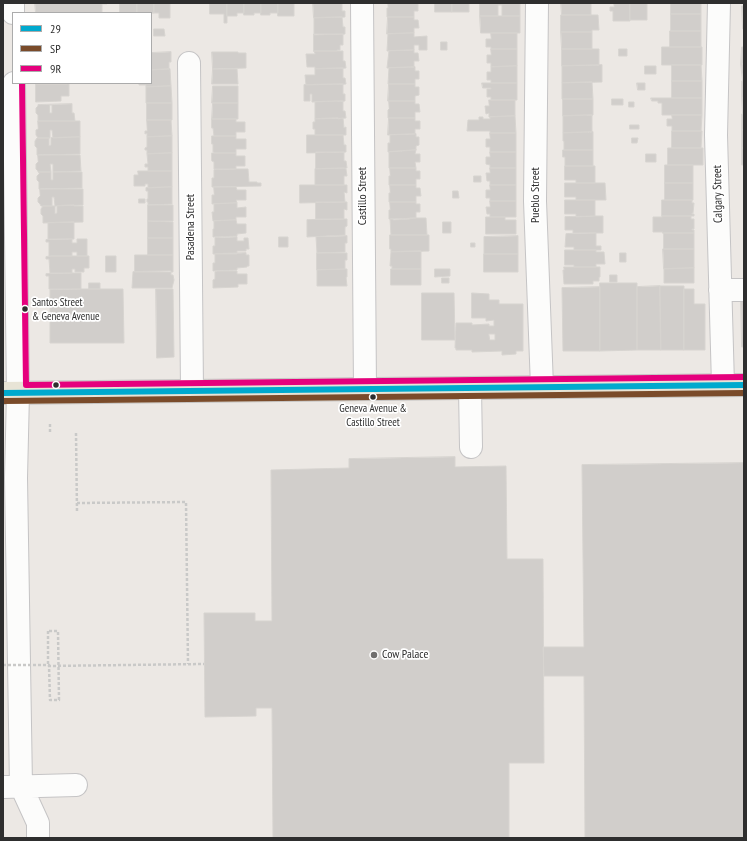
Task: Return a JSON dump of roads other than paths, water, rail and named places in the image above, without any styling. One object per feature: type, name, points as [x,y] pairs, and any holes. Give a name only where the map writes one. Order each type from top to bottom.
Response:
[{"type":"main road","points":[[10,393],[733,385]]},
{"type":"street","name":"Castillo Street","points":[[362,3],[364,389]]},
{"type":"street","name":"Pueblo Street","points":[[537,3],[535,201],[542,387]]},
{"type":"street","name":"Calgary Street","points":[[719,3],[716,135],[720,290],[733,385]]},
{"type":"street","name":"Pasadena Street","points":[[190,63],[192,391]]},
{"type":"street","points":[[14,84],[10,393],[16,478],[12,787],[38,823],[38,838]]},
{"type":"street","points":[[720,290],[744,290]]},
{"type":"street","points":[[470,388],[470,447]]},
{"type":"street","points":[[12,787],[76,785]]},
{"type":"place","name":"Santos Street & Geneva Avenue","points":[[25,309]]},
{"type":"place","name":"Geneva Avenue & Castillo Street","points":[[373,397]]},
{"type":"place","name":"Cow Palace","points":[[374,655]]}]
